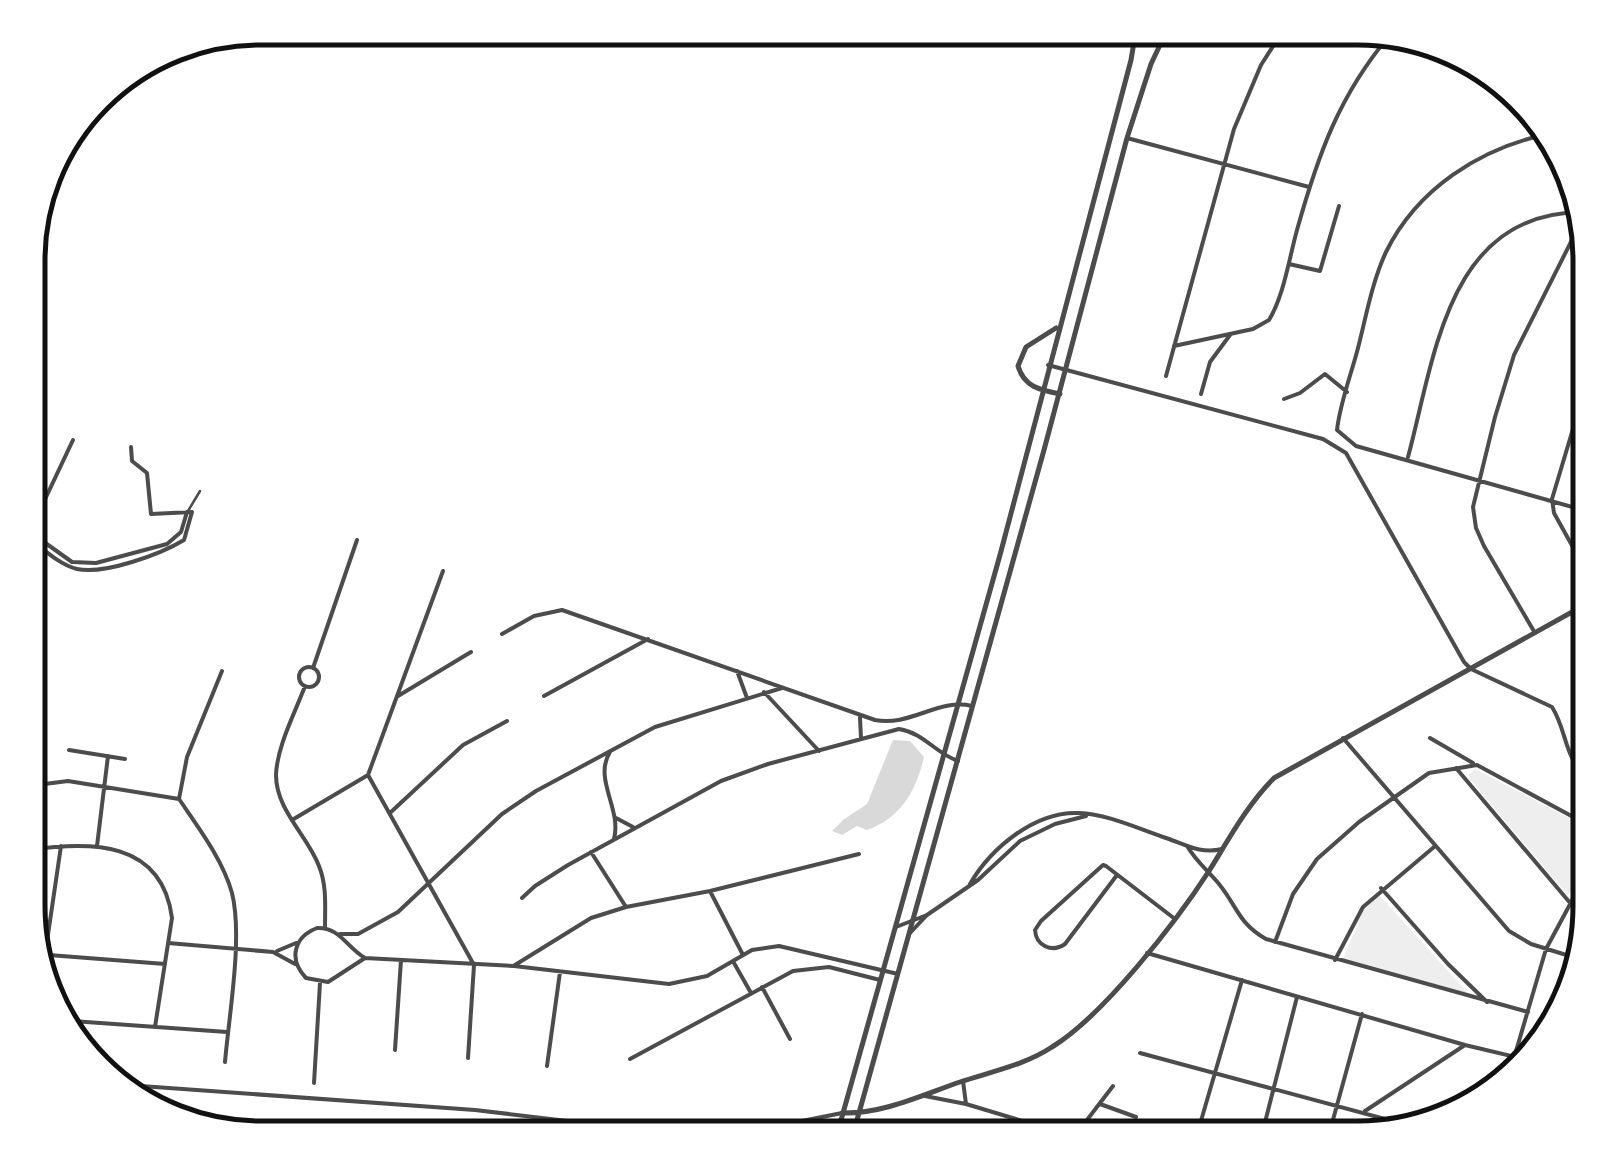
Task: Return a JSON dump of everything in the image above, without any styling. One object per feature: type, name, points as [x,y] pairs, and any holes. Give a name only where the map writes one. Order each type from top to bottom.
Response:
[{"type":"street","points":[[840,1121],[944,756],[1134,45]]},
{"type":"street","points":[[856,1121],[1060,394],[1126,138],[1139,94],[1160,45]]},
{"type":"street","points":[[1166,376],[1244,100],[1274,45]]},
{"type":"street","points":[[1174,346],[1253,329],[1268,320],[1309,187],[1339,108],[1381,46]]},
{"type":"street","points":[[1126,138],[1309,187]]},
{"type":"street","points":[[1535,138],[1488,153],[1457,170],[1413,211],[1385,255],[1337,426],[1338,434],[1356,446],[1573,506]]},
{"type":"street","points":[[1287,263],[1320,271],[1339,206]]},
{"type":"street","points":[[1408,460],[1451,300],[1466,272],[1489,246],[1522,224],[1567,213]]},
{"type":"street","points":[[1534,633],[1476,528],[1473,507],[1514,355],[1572,236]]},
{"type":"street","points":[[1058,326],[1026,347],[1019,357],[1022,376],[1042,391],[1060,394]]},
{"type":"street","points":[[1201,394],[1210,362],[1230,335]]},
{"type":"street","points":[[1048,365],[1338,446],[1351,459],[1472,669],[1552,707],[1573,761]]},
{"type":"street","points":[[1284,399],[1300,394],[1325,374],[1347,392]]},
{"type":"street","points":[[1573,429],[1552,499],[1554,512],[1573,547]]},
{"type":"street","points":[[45,501],[74,440]]},
{"type":"street","points":[[45,550],[71,568],[87,570],[146,557],[181,538],[190,510],[150,512],[147,473],[132,461],[131,447]]},
{"type":"street","points":[[45,543],[64,558],[84,564],[144,552],[181,538]]},
{"type":"street","points":[[313,668],[356,540]]},
{"type":"street","points":[[292,820],[368,774],[442,571]]},
{"type":"street","points":[[502,634],[534,616],[562,610],[860,716],[898,722],[957,703],[972,706]]},
{"type":"street","points":[[801,1121],[858,1114],[922,1096],[1054,1047],[1112,992],[1175,920],[1253,802],[1274,778],[1573,611]]},
{"type":"street","points":[[544,696],[648,639]]},
{"type":"street","points":[[394,698],[471,652]]},
{"type":"street","points":[[307,667],[313,668],[318,672],[318,681],[311,687],[305,686],[300,673],[307,667]]},
{"type":"street","points":[[222,672],[187,756],[179,798],[228,881],[234,902],[225,1062]]},
{"type":"street","points":[[737,672],[747,698]]},
{"type":"street","points":[[305,686],[276,771],[279,791],[292,820],[318,863],[326,895],[325,928]]},
{"type":"street","points":[[273,952],[298,942],[310,930],[325,928],[340,934],[358,934],[383,922],[502,814],[655,726],[782,688]]},
{"type":"street","points":[[764,692],[819,751]]},
{"type":"street","points":[[860,716],[861,738]]},
{"type":"street","points":[[390,812],[463,745],[507,721]]},
{"type":"street","points":[[522,898],[591,852],[740,774],[893,730],[911,731],[944,756],[958,761]]},
{"type":"street","points":[[1343,738],[1509,930],[1567,955]]},
{"type":"street","points":[[1430,738],[1573,817]]},
{"type":"street","points":[[69,750],[124,759]]},
{"type":"street","points":[[611,750],[603,769],[616,818],[614,839]]},
{"type":"street","points":[[96,846],[108,756]]},
{"type":"street","points":[[1275,942],[1293,894],[1317,858],[1430,773],[1477,765]]},
{"type":"street","points":[[1456,768],[1571,904]]},
{"type":"street","points":[[368,774],[474,965],[468,1058]]},
{"type":"street","points":[[45,784],[68,781],[179,798]]},
{"type":"street","points":[[910,933],[970,884],[1000,848],[1032,825],[1068,814],[1090,815],[1210,852],[1222,848]]},
{"type":"street","points":[[616,818],[635,827]]},
{"type":"street","points":[[48,937],[61,846]]},
{"type":"street","points":[[45,848],[96,846],[134,855],[153,874],[171,906],[155,1027]]},
{"type":"street","points":[[1188,846],[1207,874],[1220,885],[1240,919],[1258,934],[1335,960],[1528,1012]]},
{"type":"street","points":[[1335,960],[1362,906],[1434,847]]},
{"type":"street","points":[[591,852],[626,907]]},
{"type":"street","points":[[514,966],[591,918],[858,854]]},
{"type":"street","points":[[1118,875],[1065,944],[1047,948],[1038,940],[1035,930],[1040,921],[1101,866],[1118,875],[1175,920]]},
{"type":"street","points":[[1382,888],[1448,964],[1488,1002]]},
{"type":"street","points":[[710,891],[743,956]]},
{"type":"street","points":[[1517,1051],[1546,949],[1573,900]]},
{"type":"street","points":[[896,926],[927,916]]},
{"type":"street","points":[[340,934],[352,951],[366,958]]},
{"type":"street","points":[[296,966],[298,942]]},
{"type":"street","points":[[168,943],[273,952],[296,966],[306,978],[320,983],[336,979],[366,958],[514,966],[669,984],[707,976],[769,946],[804,950],[898,974]]},
{"type":"street","points":[[804,950],[805,968]]},
{"type":"street","points":[[1147,953],[1512,1055]]},
{"type":"street","points":[[51,955],[165,964]]},
{"type":"street","points":[[395,1050],[401,959]]},
{"type":"street","points":[[733,962],[751,993]]},
{"type":"street","points":[[630,1059],[805,968],[828,967],[880,980]]},
{"type":"street","points":[[547,1066],[560,972]]},
{"type":"street","points":[[1201,1121],[1242,980]]},
{"type":"street","points":[[314,1083],[320,983]]},
{"type":"street","points":[[762,987],[790,1039]]},
{"type":"street","points":[[1265,1121],[1297,996]]},
{"type":"street","points":[[1333,1121],[1362,1014]]},
{"type":"street","points":[[79,1022],[227,1032]]},
{"type":"street","points":[[1364,1112],[1465,1045]]},
{"type":"street","points":[[1140,1054],[1387,1119]]},
{"type":"street","points":[[963,1081],[966,1104]]},
{"type":"street","points":[[144,1086],[570,1121]]},
{"type":"street","points":[[1088,1121],[1113,1086]]},
{"type":"street","points":[[922,1096],[966,1104],[1021,1121]]},
{"type":"street","points":[[1100,1104],[1136,1117]]},
{"type":"lane","points":[[190,510],[200,491]]},
{"type":"shaded area","points":[[893,740],[910,741],[924,757],[905,802],[889,818],[867,830],[857,826],[842,835],[832,831],[867,804]]},
{"type":"shaded area","points":[[1475,769],[1573,820],[1573,885],[1568,896],[1469,778]]},
{"type":"shaded area","points":[[1379,895],[1468,993],[1343,959],[1363,911]]}]
